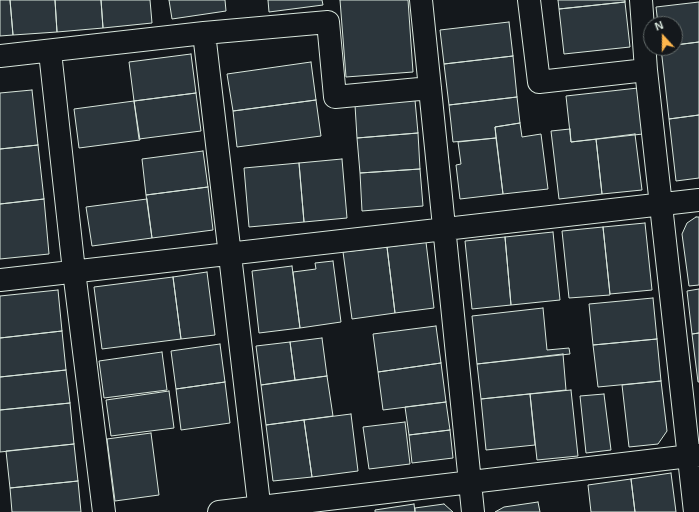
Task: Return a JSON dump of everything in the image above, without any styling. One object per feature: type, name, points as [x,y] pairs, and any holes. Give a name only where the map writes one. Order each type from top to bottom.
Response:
[{"type":"street","points":[[422,0],[473,512]]},
{"type":"street","points":[[529,0],[539,82],[646,70]]},
{"type":"street","points":[[641,0],[646,70],[661,205],[694,456],[695,512]]},
{"type":"street","points":[[0,56],[328,22],[335,98],[430,88]]},
{"type":"street","points":[[204,34],[260,510]]},
{"type":"street","points":[[50,52],[74,271],[104,512]]},
{"type":"street","points":[[0,280],[699,200]]},
{"type":"street","points":[[219,512],[260,510],[694,456]]},
{"type":"building","points":[[0,0],[10,0],[13,35],[0,36]]},
{"type":"building","points":[[10,0],[55,0],[57,32],[13,35]]},
{"type":"building","points":[[55,0],[101,0],[103,28],[57,32]]},
{"type":"building","points":[[101,0],[150,0],[152,23],[103,28]]},
{"type":"building","points":[[169,0],[225,0],[226,11],[172,19]]},
{"type":"building","points":[[268,0],[322,0],[323,5],[269,12]]},
{"type":"building","points":[[340,0],[408,0],[413,72],[346,77]]},
{"type":"building","points":[[558,0],[625,0],[625,2],[559,9]]},
{"type":"building","points":[[625,2],[630,47],[564,54],[559,9]]},
{"type":"building","points":[[699,2],[699,42],[683,44],[683,16],[657,16],[656,7]]},
{"type":"building","points":[[509,22],[513,56],[444,64],[440,30]]},
{"type":"building","points":[[699,42],[699,115],[669,119],[662,56],[683,56],[683,44]]},
{"type":"building","points":[[191,54],[196,93],[134,101],[129,62]]},
{"type":"building","points":[[513,56],[517,97],[449,105],[444,64]]},
{"type":"building","points":[[311,62],[316,100],[233,111],[227,74]]},
{"type":"building","points":[[638,88],[643,134],[571,142],[566,96]]},
{"type":"building","points":[[32,90],[38,145],[0,149],[0,93]]},
{"type":"building","points":[[196,93],[201,131],[139,139],[134,101]]},
{"type":"building","points":[[517,97],[520,123],[495,127],[496,138],[453,142],[449,105]]},
{"type":"building","points":[[316,100],[321,136],[237,147],[233,111]]},
{"type":"building","points":[[415,100],[418,133],[357,138],[355,105]]},
{"type":"building","points":[[134,101],[140,140],[79,148],[74,109]]},
{"type":"building","points":[[699,115],[699,178],[676,181],[669,119]]},
{"type":"building","points":[[520,123],[522,137],[541,134],[548,189],[503,194],[495,127]]},
{"type":"building","points":[[570,129],[571,142],[596,139],[602,194],[559,199],[551,131]]},
{"type":"building","points":[[418,133],[420,169],[360,173],[357,138]]},
{"type":"building","points":[[635,134],[642,190],[602,194],[596,139]]},
{"type":"building","points":[[496,138],[503,194],[460,199],[456,165],[461,164],[458,142]]},
{"type":"building","points":[[38,145],[44,199],[0,204],[0,149]]},
{"type":"building","points":[[203,151],[208,187],[146,195],[142,159]]},
{"type":"building","points":[[342,159],[347,218],[304,222],[299,163]]},
{"type":"building","points":[[299,163],[304,222],[249,227],[244,168]]},
{"type":"building","points":[[420,169],[423,206],[362,211],[360,173]]},
{"type":"building","points":[[208,187],[213,230],[152,238],[146,195]]},
{"type":"building","points":[[44,199],[49,254],[0,259],[0,204]]},
{"type":"building","points":[[147,199],[152,238],[92,246],[86,207]]},
{"type":"building","points":[[696,217],[699,217],[699,285],[689,286],[682,234],[687,223]]},
{"type":"building","points":[[645,223],[652,290],[610,294],[603,227]]},
{"type":"building","points":[[603,227],[610,295],[569,298],[562,231]]},
{"type":"building","points":[[553,232],[560,300],[511,305],[505,237]]},
{"type":"building","points":[[505,237],[511,305],[472,309],[465,241]]},
{"type":"building","points":[[426,242],[434,308],[395,313],[387,247]]},
{"type":"building","points":[[387,247],[395,313],[352,319],[343,252]]},
{"type":"building","points":[[333,261],[341,322],[300,328],[293,272],[316,269],[315,263]]},
{"type":"building","points":[[292,266],[300,328],[259,333],[252,271]]},
{"type":"building","points":[[207,272],[215,335],[181,339],[173,277]]},
{"type":"building","points":[[173,277],[181,339],[102,349],[94,287]]},
{"type":"building","points":[[699,289],[699,333],[692,334],[687,291]]},
{"type":"building","points":[[58,290],[62,331],[0,338],[0,296]]},
{"type":"building","points":[[653,298],[657,339],[593,345],[589,304]]},
{"type":"building","points":[[543,308],[547,350],[569,348],[570,354],[477,364],[472,316]]},
{"type":"building","points":[[436,326],[441,363],[378,372],[373,334]]},
{"type":"building","points":[[62,331],[66,370],[0,377],[0,338]]},
{"type":"building","points":[[699,333],[699,382],[698,382],[692,334]]},
{"type":"building","points":[[322,338],[327,376],[295,380],[290,342]]},
{"type":"building","points":[[657,339],[661,381],[598,387],[593,345]]},
{"type":"building","points":[[290,342],[295,380],[261,385],[256,346]]},
{"type":"building","points":[[220,344],[225,382],[176,389],[171,351]]},
{"type":"building","points":[[162,352],[167,390],[104,398],[99,361]]},
{"type":"building","points":[[563,354],[566,390],[481,399],[477,364]]},
{"type":"building","points":[[441,363],[446,402],[383,410],[378,372]]},
{"type":"building","points":[[66,370],[70,403],[0,410],[0,377]]},
{"type":"building","points":[[327,376],[333,416],[266,425],[261,385]]},
{"type":"building","points":[[661,381],[667,431],[658,444],[629,447],[622,385]]},
{"type":"building","points":[[225,382],[230,423],[181,430],[176,389]]},
{"type":"building","points":[[571,390],[578,456],[537,460],[530,394]]},
{"type":"building","points":[[169,391],[174,428],[111,436],[106,400]]},
{"type":"building","points":[[530,394],[535,445],[486,450],[481,399]]},
{"type":"building","points":[[604,394],[611,450],[586,453],[580,396]]},
{"type":"building","points":[[446,402],[450,430],[409,435],[405,407]]},
{"type":"building","points":[[70,403],[74,444],[0,452],[0,410]]},
{"type":"building","points":[[351,414],[358,471],[312,477],[304,420]]},
{"type":"building","points":[[304,420],[312,477],[273,481],[266,425]]},
{"type":"building","points":[[405,422],[410,464],[369,469],[363,427]]},
{"type":"building","points":[[450,430],[453,458],[412,463],[409,435]]},
{"type":"building","points":[[151,433],[159,495],[115,501],[107,439]]},
{"type":"building","points":[[74,444],[78,481],[10,488],[6,451]]},
{"type":"building","points":[[671,473],[676,512],[635,512],[631,479]]},
{"type":"building","points":[[631,479],[635,512],[591,512],[588,485]]},
{"type":"building","points":[[78,481],[81,512],[12,512],[10,488]]},
{"type":"building","points":[[538,502],[540,512],[495,512],[504,507]]},
{"type":"building","points":[[414,504],[415,512],[375,512],[375,510]]},
{"type":"building","points":[[444,504],[453,512],[415,512],[415,508]]}]
